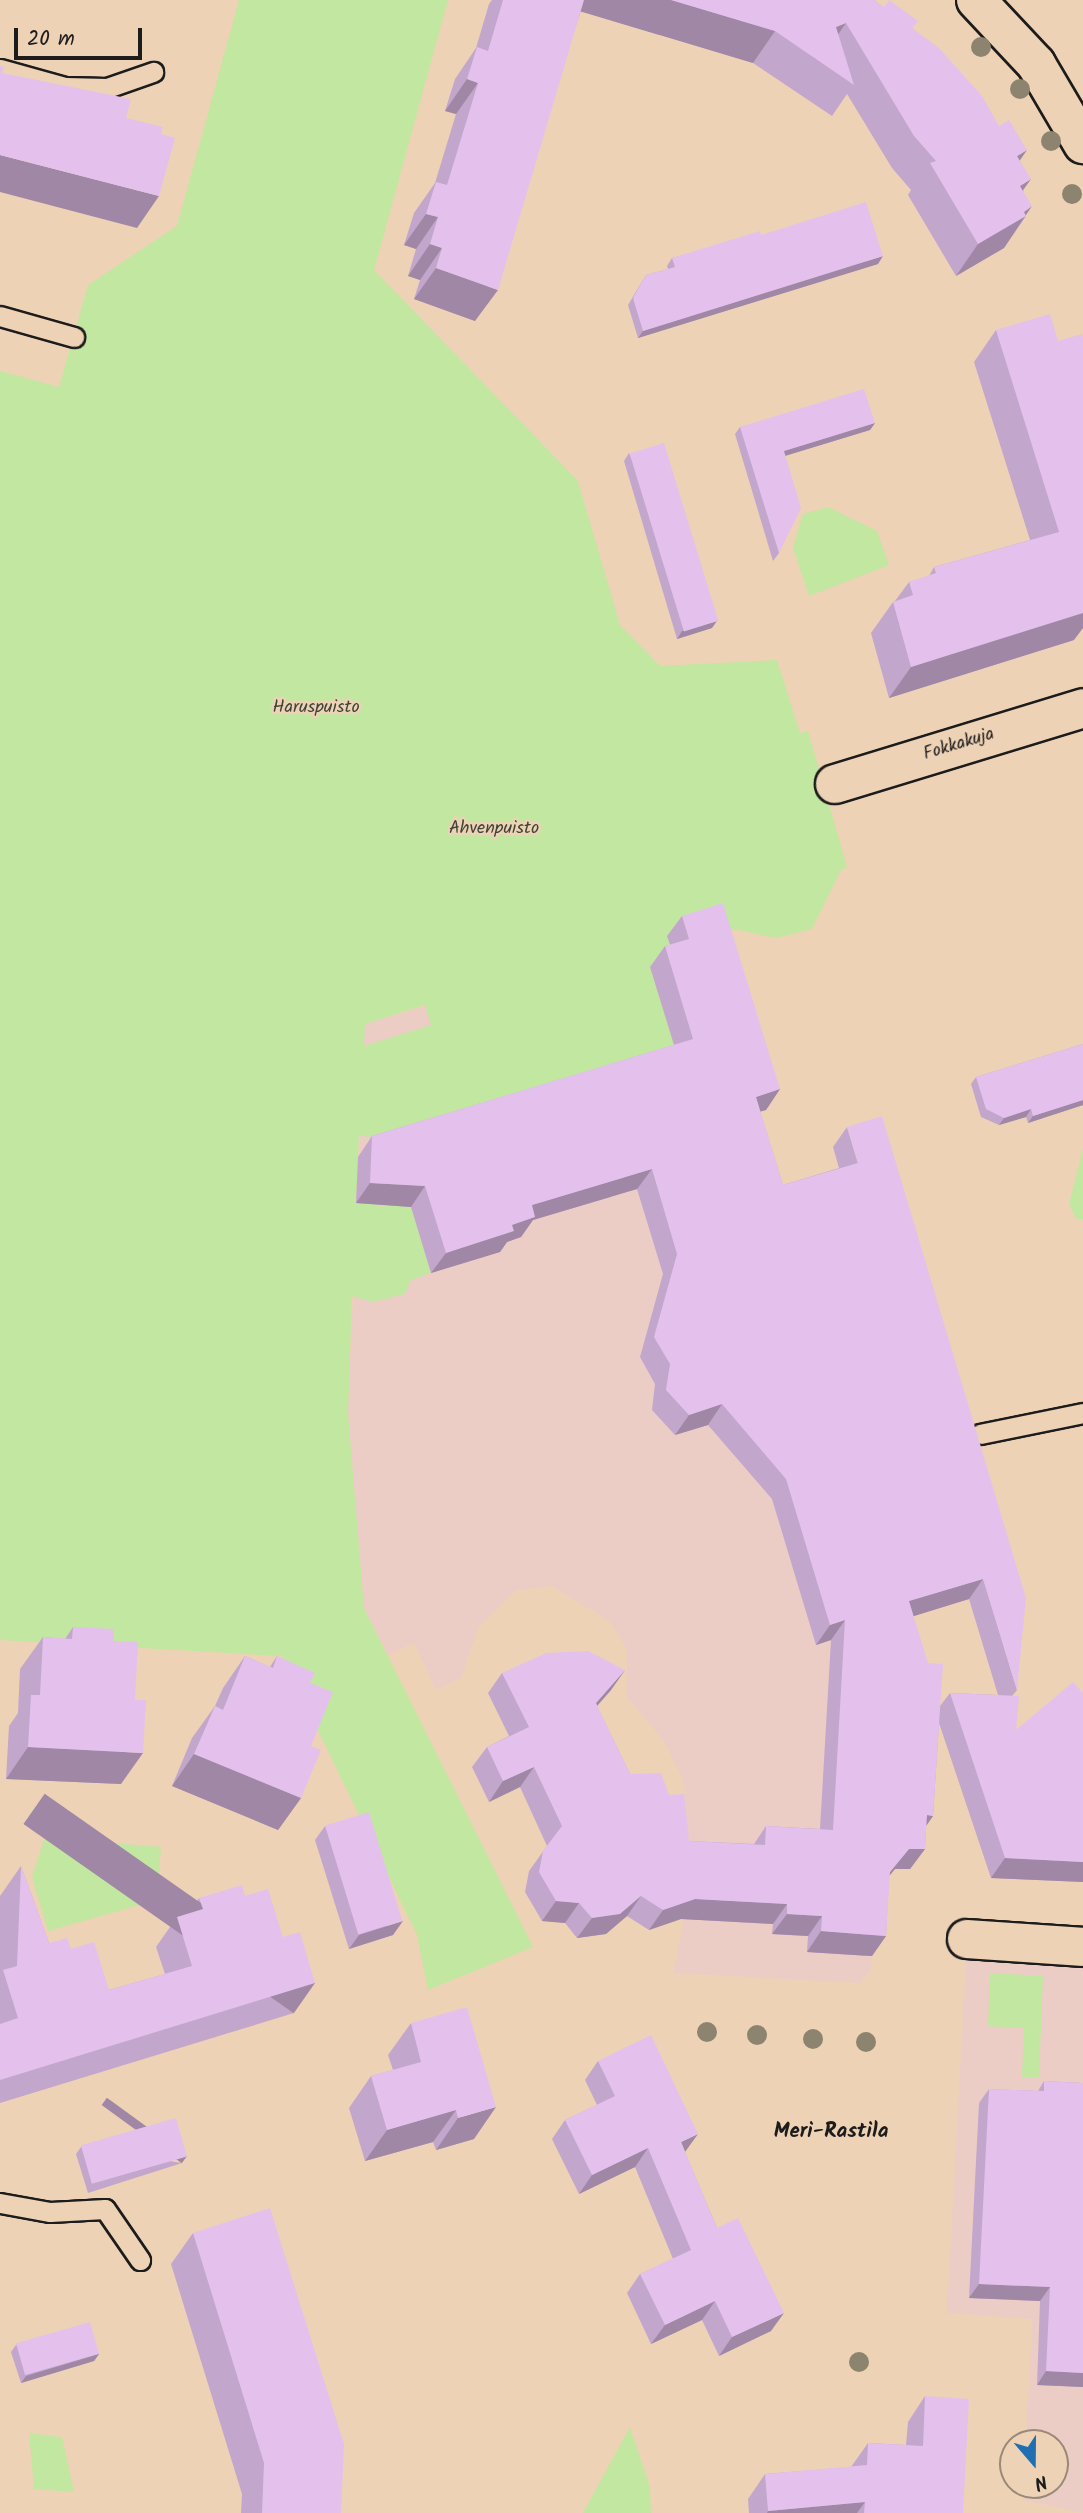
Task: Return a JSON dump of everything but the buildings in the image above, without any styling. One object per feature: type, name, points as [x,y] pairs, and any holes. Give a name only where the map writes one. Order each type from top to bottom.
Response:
[{"type":"street","points":[[976,0],[1036,64],[1083,144]]},
{"type":"street","name":"Fokkakuja","points":[[835,784],[1083,708]]},
{"type":"street","points":[[967,1939],[1083,1947]]},
{"type":"lane","points":[[0,69],[79,88],[107,88],[153,72]]},
{"type":"lane","points":[[0,316],[74,337]]},
{"type":"lane","points":[[980,1434],[1083,1413]]},
{"type":"lane","points":[[0,2203],[50,2212],[105,2209],[140,2260]]},
{"type":"shaded area","points":[[667,936],[742,1117],[880,1626],[913,1836],[910,1869],[895,1869],[875,1893],[871,1969],[860,1983],[674,1973],[687,1896],[684,1782],[664,1741],[627,1697],[627,1649],[609,1621],[552,1586],[517,1590],[479,1626],[461,1678],[436,1690],[414,1643],[388,1655],[364,1608],[348,1413],[365,1024]]},
{"type":"shaded area","points":[[966,1959],[1083,1965],[1083,2513],[1023,2500],[1069,2499],[1069,2429],[1027,2429],[1032,2319],[947,2313]]},
{"type":"green space","name":"Haruspuisto","points":[[239,0],[448,0],[374,270],[578,481],[620,625],[660,666],[777,660],[800,733],[808,731],[847,867],[841,870],[812,929],[776,938],[709,924],[674,959],[651,966],[745,1040],[420,1235],[431,1273],[411,1280],[405,1294],[373,1302],[352,1296],[348,1413],[364,1608],[533,1947],[428,1990],[417,1935],[282,1656],[0,1640],[0,371],[59,387],[88,285],[177,226]],"holes":[[[425,1005],[431,1025],[364,1046],[365,1024]],[[359,1136],[375,1137],[356,1203]]]},
{"type":"green space","points":[[828,507],[877,531],[889,565],[809,596],[793,548],[803,514]]},
{"type":"green space","points":[[1083,1149],[1083,1219],[1076,1219],[1069,1204]]},
{"type":"green space","points":[[45,1837],[161,1847],[157,1900],[48,1931],[32,1877]]},
{"type":"green space","points":[[990,1973],[1043,1976],[1039,2077],[1022,2077],[1024,2028],[988,2026]]},
{"type":"green space","points":[[630,2427],[650,2487],[651,2513],[583,2513]]},
{"type":"green space","points":[[29,2433],[62,2437],[74,2492],[34,2489]]},
{"type":"district","name":"Meri-Rastila","points":[[831,2132]]},
{"type":"park label","name":"Ahvenpuisto","points":[[494,829]]}]
